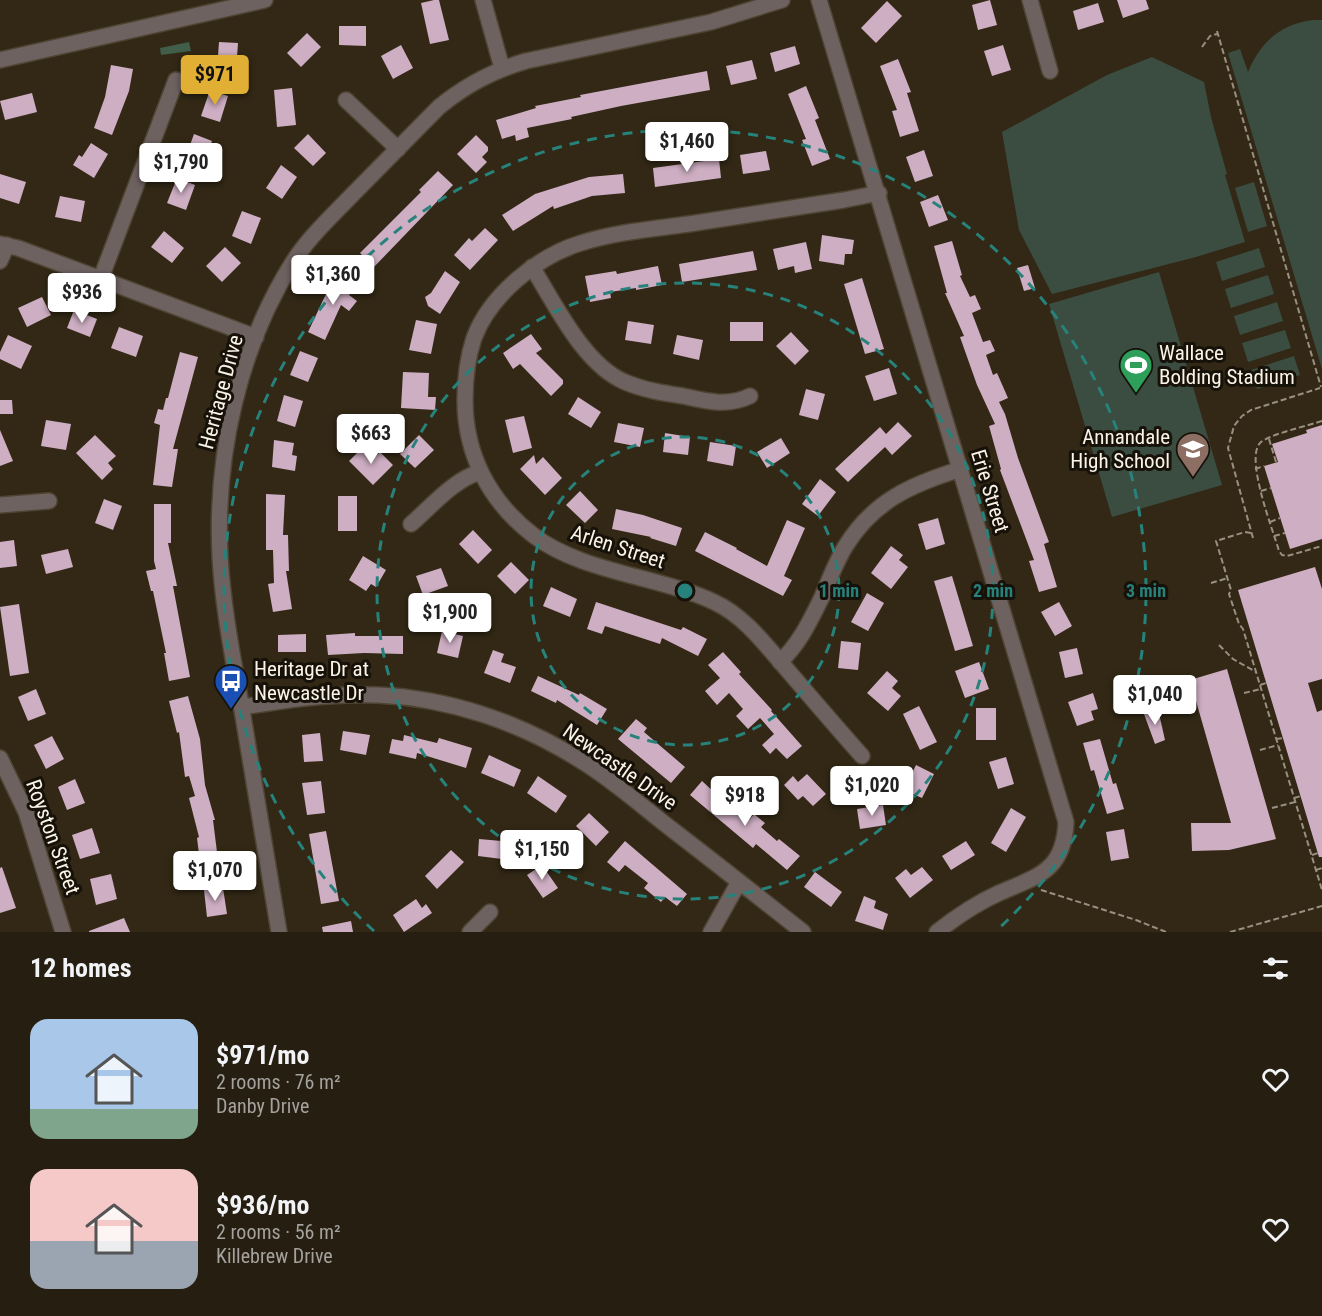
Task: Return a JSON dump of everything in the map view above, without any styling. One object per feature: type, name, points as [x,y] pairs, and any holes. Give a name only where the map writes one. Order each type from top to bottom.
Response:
[{"type":"street","points":[[0,60],[265,0]]},
{"type":"street","points":[[483,0],[502,68]]},
{"type":"street","name":"Heritage Drive","points":[[279,932],[225,605],[221,570],[220,495],[232,415],[243,376],[256,337],[294,261],[324,224],[439,107],[458,91],[480,78],[502,68],[711,22],[782,0]]},
{"type":"street","name":"Erie Street","points":[[819,0],[879,193],[1066,822],[1066,838],[1061,852],[1054,864],[1044,873],[972,907],[937,932]]},
{"type":"street","points":[[1030,0],[1050,71]]},
{"type":"street","points":[[101,278],[176,80]]},
{"type":"street","points":[[346,100],[398,149]]},
{"type":"street","name":"Arlen Street","points":[[862,756],[780,662],[736,616],[717,603],[685,590],[573,557],[544,543],[516,521],[501,504],[480,472],[473,454],[465,413],[465,390],[472,348],[482,322],[515,281],[551,255],[594,239],[879,193]]},
{"type":"street","points":[[0,261],[3,244],[101,278],[256,337]]},
{"type":"street","points":[[532,267],[584,350],[609,374],[643,389],[714,403],[730,402],[750,396]]},
{"type":"street","points":[[780,662],[794,650],[803,636],[845,548],[858,529],[874,512],[910,487],[961,469]]},
{"type":"street","points":[[411,524],[458,483],[480,472]]},
{"type":"street","points":[[0,505],[49,501]]},
{"type":"street","name":"Newcastle Drive","points":[[242,707],[306,697],[342,694],[379,695],[413,698],[452,706],[519,728],[584,763],[802,932]]},
{"type":"street","name":"Royston Street","points":[[0,758],[26,812],[63,932]]},
{"type":"street","points":[[711,932],[739,882]]},
{"type":"street","points":[[470,932],[490,912]]},
{"type":"path","points":[[1202,47],[1210,36],[1217,32],[1322,387],[1251,410],[1234,426],[1228,448],[1253,538]]},
{"type":"path","points":[[1322,421],[1260,442],[1255,452],[1255,469],[1274,536],[1282,555],[1287,556],[1322,546]]},
{"type":"path","points":[[1269,438],[1276,462]]},
{"type":"path","points":[[1255,469],[1264,466]]},
{"type":"path","points":[[1261,491],[1271,488]]},
{"type":"path","points":[[1270,522],[1280,518]]},
{"type":"path","points":[[1251,533],[1245,532],[1216,541],[1231,590],[1229,594],[1239,624],[1243,629],[1322,890]]},
{"type":"path","points":[[1274,536],[1285,533]]},
{"type":"path","points":[[1211,583],[1228,578]]},
{"type":"path","points":[[1219,645],[1233,659],[1256,672]]},
{"type":"path","points":[[1244,693],[1266,683]]},
{"type":"path","points":[[1276,739],[1283,738]]},
{"type":"path","points":[[1260,750],[1278,745]]},
{"type":"path","points":[[1272,808],[1301,796]]},
{"type":"path","points":[[1312,855],[1318,853]]},
{"type":"path","points":[[1316,870],[1322,868]]},
{"type":"path","points":[[1033,879],[1037,888],[1046,892],[1136,920],[1166,932]]},
{"type":"path","points":[[1230,932],[1322,906]]},
{"type":"green space","points":[[1322,20],[1322,369],[1228,53],[1240,49],[1248,72],[1259,52],[1273,36],[1301,22]]},
{"type":"green space","points":[[189,42],[191,51],[161,55],[160,48]]},
{"type":"green space","points":[[1152,57],[1204,82],[1227,174],[1225,175],[1245,242],[1052,294],[1019,230],[1002,132],[1107,75]]},
{"type":"green space","points":[[1254,182],[1267,226],[1248,232],[1235,188]]},
{"type":"green space","points":[[1259,248],[1265,267],[1222,281],[1216,262]]},
{"type":"green space","name":"Wallace Bolding Stadium","points":[[1159,272],[1222,485],[1112,517],[1049,304]]},
{"type":"green space","points":[[1268,275],[1274,294],[1231,308],[1225,289]]},
{"type":"green space","points":[[1277,302],[1283,321],[1240,335],[1234,316]]},
{"type":"green space","points":[[1285,330],[1291,348],[1248,362],[1242,343]]},
{"type":"green space","points":[[1294,356],[1300,375],[1257,389],[1251,370]]},
{"type":"building","points":[[439,0],[449,40],[430,44],[421,3]]},
{"type":"building","points":[[990,0],[997,25],[978,30],[972,5]]},
{"type":"building","points":[[1117,0],[1146,0],[1149,9],[1123,18]]},
{"type":"building","points":[[887,1],[902,16],[876,43],[861,28]]},
{"type":"building","points":[[1098,3],[1104,22],[1078,30],[1073,11]]},
{"type":"building","points":[[339,26],[366,26],[366,46],[339,45]]},
{"type":"building","points":[[307,33],[321,47],[301,67],[287,53]]},
{"type":"building","points":[[219,42],[238,43],[236,71],[217,70]]},
{"type":"building","points":[[401,45],[413,68],[393,79],[381,56]]},
{"type":"building","points":[[1003,45],[1011,70],[992,76],[984,51]]},
{"type":"building","points":[[795,46],[800,64],[775,72],[770,53]]},
{"type":"building","points":[[898,59],[911,92],[907,93],[919,131],[900,137],[892,111],[897,110],[880,66]]},
{"type":"building","points":[[752,60],[757,79],[731,85],[726,66]]},
{"type":"building","points":[[111,65],[133,69],[129,91],[112,135],[94,128],[105,97]]},
{"type":"building","points":[[707,71],[710,90],[621,106],[527,128],[529,137],[516,141],[515,135],[502,139],[496,120],[536,108],[535,106],[581,97],[580,95]]},
{"type":"building","points":[[806,86],[819,118],[815,120],[830,159],[812,166],[802,140],[806,139],[788,94]]},
{"type":"building","points":[[292,88],[296,125],[277,127],[274,90]]},
{"type":"building","points":[[210,90],[228,96],[220,122],[201,116]]},
{"type":"building","points":[[32,93],[37,112],[5,120],[0,101]]},
{"type":"building","points":[[194,134],[212,141],[203,166],[185,159]]},
{"type":"building","points":[[308,134],[326,153],[313,166],[294,148]]},
{"type":"building","points":[[476,135],[488,147],[488,151],[482,157],[487,162],[476,173],[457,154]]},
{"type":"building","points":[[91,143],[108,154],[94,178],[73,165],[79,155],[82,157]]},
{"type":"building","points":[[924,150],[933,176],[915,182],[906,157]]},
{"type":"building","points":[[766,151],[770,170],[743,174],[740,155]]},
{"type":"building","points":[[719,159],[721,178],[655,187],[653,168]]},
{"type":"building","points":[[281,165],[297,177],[282,199],[266,188]]},
{"type":"building","points":[[438,171],[453,185],[374,267],[360,253],[421,192],[419,190]]},
{"type":"building","points":[[0,174],[26,182],[19,204],[0,198]]},
{"type":"building","points":[[623,174],[625,193],[592,196],[554,209],[553,206],[513,231],[502,215],[535,194],[589,177]]},
{"type":"building","points":[[177,178],[195,185],[186,210],[167,203]]},
{"type":"building","points":[[938,195],[948,220],[929,227],[920,202]]},
{"type":"building","points":[[60,196],[85,201],[81,222],[55,217]]},
{"type":"building","points":[[242,211],[261,218],[251,244],[232,236]]},
{"type":"building","points":[[485,228],[498,240],[470,270],[454,255],[469,238],[472,241]]},
{"type":"building","points":[[164,231],[184,248],[172,263],[151,247]]},
{"type":"building","points":[[822,235],[854,240],[852,254],[845,254],[844,265],[819,261]]},
{"type":"building","points":[[952,241],[962,275],[960,276],[970,297],[975,295],[981,309],[972,313],[983,342],[990,340],[995,351],[986,355],[993,375],[997,373],[1008,398],[999,402],[1049,542],[1044,544],[1057,587],[1039,592],[1029,561],[1034,560],[1000,470],[989,426],[995,424],[977,385],[960,337],[964,336],[945,293],[947,293],[934,246]]},
{"type":"building","points":[[806,242],[812,269],[795,273],[794,266],[778,270],[773,249]]},
{"type":"building","points":[[225,247],[241,263],[222,282],[206,266]]},
{"type":"building","points":[[753,251],[757,270],[682,282],[679,264]]},
{"type":"building","points":[[1028,265],[1035,288],[1024,291],[1017,268]]},
{"type":"building","points":[[658,266],[662,285],[610,292],[611,298],[590,302],[585,276],[616,271],[617,274]]},
{"type":"building","points":[[445,271],[460,282],[440,314],[428,306],[425,297],[431,293]]},
{"type":"building","points":[[343,272],[358,285],[349,295],[357,301],[349,311],[341,305],[325,340],[308,332],[326,294]]},
{"type":"building","points":[[862,278],[884,349],[865,354],[844,284]]},
{"type":"building","points":[[42,297],[51,315],[27,327],[18,308]]},
{"type":"building","points":[[74,310],[97,319],[90,337],[67,328]]},
{"type":"building","points":[[416,320],[437,324],[431,354],[409,350]]},
{"type":"building","points":[[628,321],[654,325],[651,344],[625,340]]},
{"type":"building","points":[[730,322],[763,322],[763,341],[730,341]]},
{"type":"building","points":[[119,327],[143,336],[136,357],[111,348]]},
{"type":"building","points":[[791,332],[809,351],[795,365],[776,346]]},
{"type":"building","points":[[531,334],[542,349],[536,353],[563,380],[563,384],[551,396],[520,364],[513,369],[503,353]]},
{"type":"building","points":[[8,335],[32,346],[21,369],[0,359],[0,352]]},
{"type":"building","points":[[677,335],[703,340],[699,360],[673,354]]},
{"type":"building","points":[[300,351],[318,358],[308,382],[290,375]]},
{"type":"building","points":[[180,352],[198,357],[173,449],[178,449],[172,487],[153,485],[160,425],[154,423],[158,409],[163,410],[166,398],[168,398]]},
{"type":"building","points":[[889,368],[897,394],[874,401],[865,376]]},
{"type":"building","points":[[403,372],[429,373],[428,397],[436,397],[435,410],[401,408]]},
{"type":"building","points":[[806,389],[825,394],[818,420],[799,415]]},
{"type":"building","points":[[284,395],[303,401],[295,427],[277,421]]},
{"type":"building","points":[[578,397],[601,412],[591,428],[568,414]]},
{"type":"building","points":[[0,400],[12,400],[13,414],[0,414]]},
{"type":"building","points":[[524,416],[532,448],[513,453],[505,420]]},
{"type":"building","points":[[46,420],[71,424],[66,450],[41,446]]},
{"type":"building","points":[[898,422],[912,436],[892,455],[885,447],[848,482],[835,469],[880,427],[886,434]]},
{"type":"building","points":[[618,423],[644,428],[640,447],[614,442]]},
{"type":"building","points":[[1322,425],[1322,539],[1290,549],[1264,466],[1278,462],[1272,444],[1307,433],[1306,430]]},
{"type":"building","points":[[0,430],[13,461],[0,466]]},
{"type":"building","points":[[665,433],[690,437],[688,455],[663,452]]},
{"type":"building","points":[[95,435],[116,456],[108,463],[113,469],[102,480],[76,453]]},
{"type":"building","points":[[419,435],[434,450],[415,468],[400,454]]},
{"type":"building","points":[[781,438],[790,453],[767,468],[757,452]]},
{"type":"building","points":[[274,440],[294,443],[292,455],[297,456],[295,471],[272,467]]},
{"type":"building","points":[[710,442],[736,446],[733,466],[707,461]]},
{"type":"building","points":[[362,448],[373,459],[380,452],[393,465],[373,485],[349,461]]},
{"type":"building","points":[[534,455],[536,464],[543,457],[562,478],[545,495],[520,469]]},
{"type":"building","points":[[820,479],[836,492],[818,516],[802,504]]},
{"type":"building","points":[[580,491],[598,510],[585,523],[566,505]]},
{"type":"building","points":[[266,494],[285,495],[283,535],[288,535],[289,571],[286,571],[292,609],[273,612],[268,584],[274,583],[273,550],[266,550]]},
{"type":"building","points":[[338,496],[357,496],[357,531],[338,531]]},
{"type":"building","points":[[104,499],[122,506],[113,530],[95,523]]},
{"type":"building","points":[[154,504],[171,504],[171,543],[168,543],[177,586],[173,586],[190,677],[169,681],[164,653],[166,653],[153,591],[151,591],[146,571],[156,569]]},
{"type":"building","points":[[616,509],[682,528],[676,546],[651,537],[612,529]]},
{"type":"building","points":[[938,518],[945,544],[926,550],[918,524]]},
{"type":"building","points":[[787,520],[805,528],[784,576],[792,580],[783,596],[695,551],[705,532],[767,566]]},
{"type":"building","points":[[473,530],[492,550],[478,564],[459,544]]},
{"type":"building","points":[[14,540],[17,566],[0,568],[0,542]]},
{"type":"building","points":[[891,546],[903,555],[899,560],[908,567],[891,589],[871,573]]},
{"type":"building","points":[[68,549],[73,567],[46,574],[41,555]]},
{"type":"building","points":[[363,556],[386,570],[376,587],[371,584],[366,591],[349,580]]},
{"type":"building","points":[[511,562],[529,580],[515,594],[497,576]]},
{"type":"building","points":[[1315,567],[1322,589],[1322,679],[1308,683],[1317,712],[1322,710],[1322,857],[1319,857],[1238,590]]},
{"type":"building","points":[[441,568],[448,586],[423,595],[416,576]]},
{"type":"building","points":[[952,576],[973,646],[955,651],[934,581]]},
{"type":"building","points":[[551,587],[577,599],[570,617],[543,606]]},
{"type":"building","points":[[867,593],[884,603],[868,631],[851,622]]},
{"type":"building","points":[[596,602],[681,630],[683,627],[707,639],[698,656],[662,638],[660,644],[605,626],[602,634],[587,629]]},
{"type":"building","points":[[1059,602],[1072,626],[1055,636],[1041,612]]},
{"type":"building","points":[[19,604],[29,673],[10,676],[0,607]]},
{"type":"building","points":[[442,631],[463,636],[458,658],[437,653]]},
{"type":"building","points":[[355,633],[355,636],[403,636],[403,654],[328,655],[326,635]]},
{"type":"building","points":[[306,634],[306,652],[278,652],[278,635]]},
{"type":"building","points":[[841,641],[861,643],[858,670],[838,668]]},
{"type":"building","points":[[1077,648],[1083,674],[1065,678],[1059,652]]},
{"type":"building","points":[[493,650],[504,654],[501,662],[516,667],[510,683],[484,673]]},
{"type":"building","points":[[723,652],[741,672],[739,674],[802,746],[787,759],[776,748],[770,754],[762,745],[774,734],[760,718],[748,729],[736,716],[743,709],[729,693],[717,705],[705,691],[720,678],[708,665]]},
{"type":"building","points":[[979,662],[989,689],[965,698],[955,671]]},
{"type":"building","points":[[1227,669],[1276,839],[1229,850],[1192,851],[1191,823],[1231,823],[1190,680]]},
{"type":"building","points":[[887,671],[898,681],[892,688],[901,696],[888,711],[867,693]]},
{"type":"building","points":[[538,676],[579,695],[580,693],[607,709],[597,725],[557,700],[556,703],[531,691]]},
{"type":"building","points":[[36,689],[46,714],[28,721],[18,697]]},
{"type":"building","points":[[1093,693],[1098,709],[1091,711],[1094,720],[1077,726],[1068,702]]},
{"type":"building","points":[[188,696],[200,739],[205,785],[215,820],[213,820],[219,868],[201,870],[197,838],[199,837],[189,798],[195,796],[189,776],[185,777],[179,732],[177,733],[169,701]]},
{"type":"building","points":[[919,706],[937,742],[920,750],[903,714]]},
{"type":"building","points":[[976,708],[996,708],[996,740],[976,740]]},
{"type":"building","points":[[1158,709],[1165,740],[1155,744],[1144,714]]},
{"type":"building","points":[[636,719],[647,728],[644,732],[685,767],[671,783],[618,739]]},
{"type":"building","points":[[343,731],[370,735],[366,755],[340,750]]},
{"type":"building","points":[[320,733],[323,761],[304,762],[302,735]]},
{"type":"building","points":[[404,735],[437,743],[439,738],[472,748],[466,768],[417,753],[416,759],[389,753],[392,739],[403,741]]},
{"type":"building","points":[[52,736],[64,759],[46,769],[34,745]]},
{"type":"building","points":[[1100,739],[1113,784],[1116,783],[1124,809],[1107,814],[1083,743]]},
{"type":"building","points":[[489,755],[521,770],[514,787],[481,773]]},
{"type":"building","points":[[1006,757],[1014,784],[998,789],[989,762]]},
{"type":"building","points":[[916,765],[934,774],[922,798],[904,790]]},
{"type":"building","points":[[807,774],[826,794],[813,806],[803,796],[798,800],[784,785],[793,776],[798,782]]},
{"type":"building","points":[[538,776],[567,796],[556,813],[527,793]]},
{"type":"building","points":[[75,779],[85,803],[67,810],[58,787]]},
{"type":"building","points":[[321,781],[325,813],[307,815],[302,783]]},
{"type":"building","points":[[702,781],[738,814],[739,812],[749,820],[754,814],[765,823],[761,827],[800,856],[787,870],[756,844],[753,848],[690,795]]},
{"type":"building","points":[[883,805],[886,825],[860,829],[857,809]]},
{"type":"building","points":[[1011,808],[1026,817],[1006,852],[991,843]]},
{"type":"building","points":[[589,813],[609,832],[596,846],[576,826]]},
{"type":"building","points":[[92,828],[100,853],[80,859],[72,835]]},
{"type":"building","points":[[1124,829],[1129,858],[1111,861],[1106,832]]},
{"type":"building","points":[[326,831],[339,901],[321,904],[309,834]]},
{"type":"building","points":[[479,839],[512,842],[510,860],[478,856]]},
{"type":"building","points":[[625,841],[687,894],[677,906],[665,897],[661,902],[644,888],[648,883],[625,865],[619,872],[607,862]]},
{"type":"building","points":[[966,841],[975,855],[951,870],[942,856]]},
{"type":"building","points":[[451,850],[464,862],[437,889],[425,876]]},
{"type":"building","points":[[542,865],[558,888],[543,898],[527,875]]},
{"type":"building","points":[[2,867],[16,908],[0,913],[0,868]]},
{"type":"building","points":[[922,867],[933,880],[910,898],[895,878],[906,869],[911,875]]},
{"type":"building","points":[[815,872],[842,892],[831,907],[804,887]]},
{"type":"building","points":[[111,874],[117,899],[96,905],[90,879]]},
{"type":"building","points":[[223,888],[227,914],[207,917],[204,890]]},
{"type":"building","points":[[864,896],[876,901],[874,908],[888,914],[883,930],[855,921]]},
{"type":"building","points":[[416,899],[422,908],[426,904],[432,913],[404,932],[393,915]]},
{"type":"building","points":[[124,918],[130,932],[89,932],[89,931]]},
{"type":"building","points":[[351,921],[353,932],[323,932],[322,927]]},
{"type":"place","name":"Wallace Bolding Stadium","points":[[1136,394]]},
{"type":"place","name":"Annandale High School","points":[[1193,478]]},
{"type":"place","name":"Heritage Dr at Newcastle Dr","points":[[231,710]]}]
